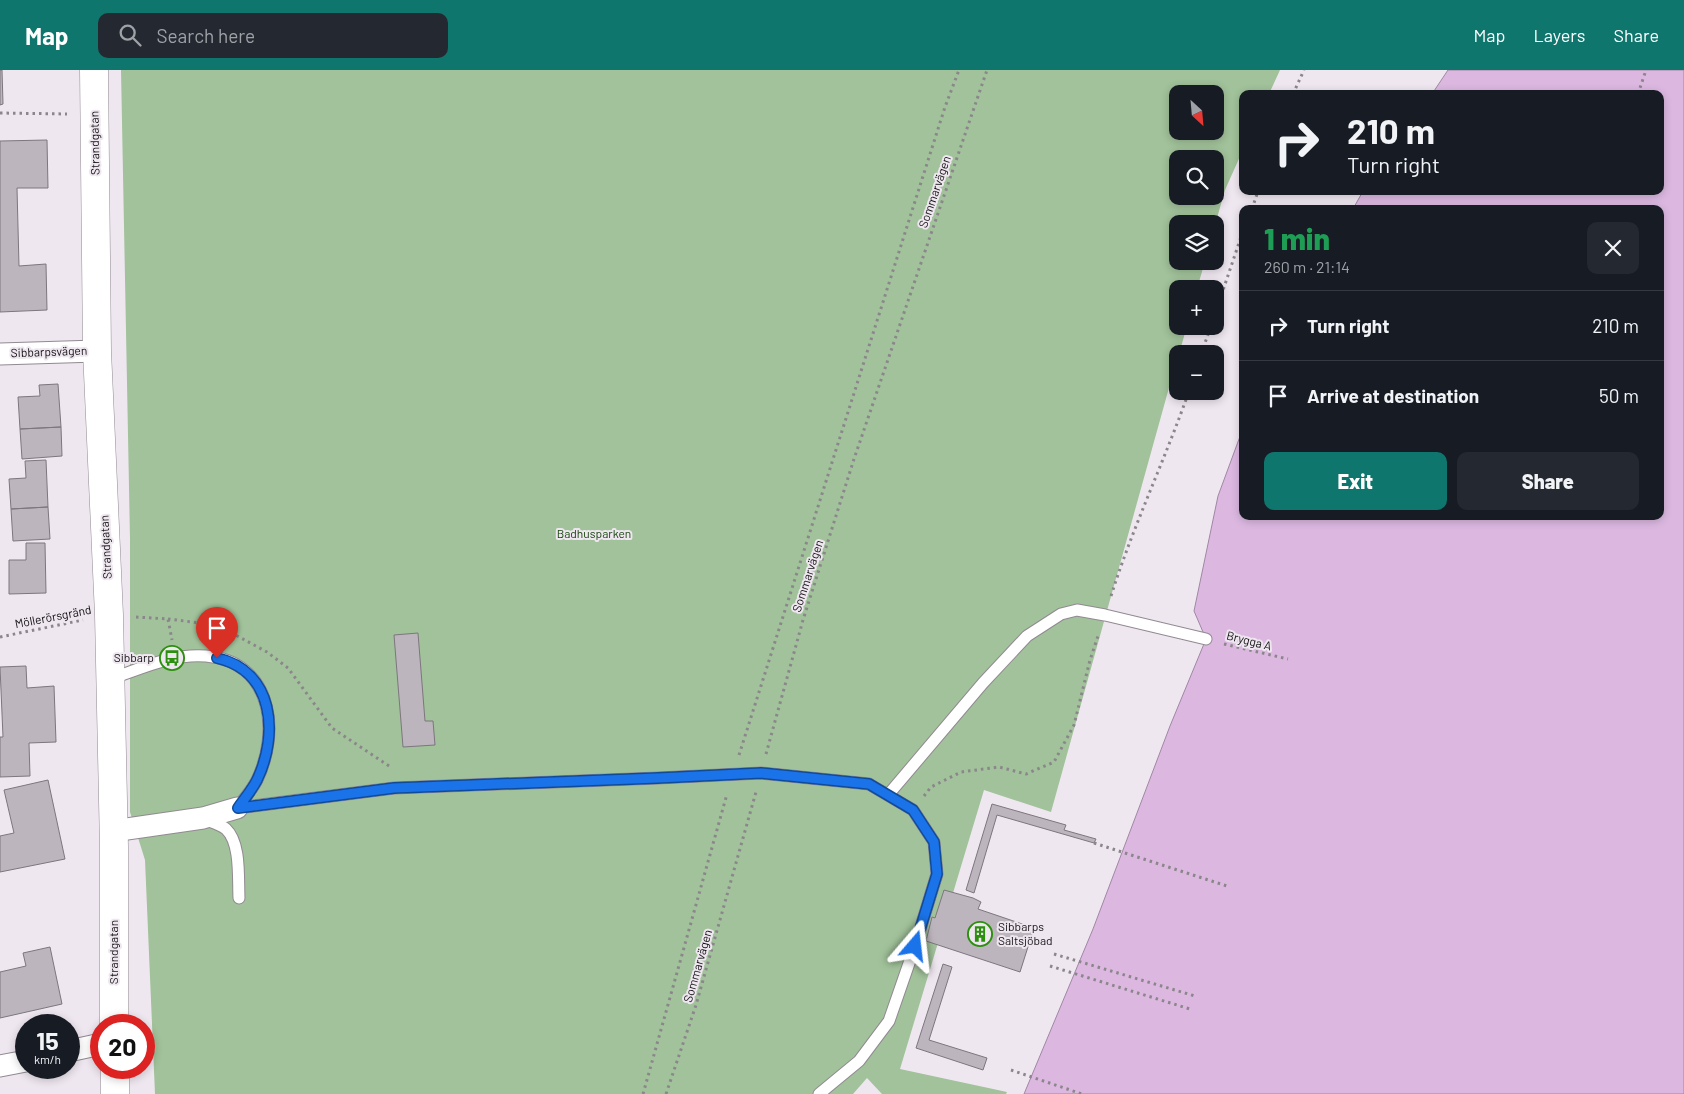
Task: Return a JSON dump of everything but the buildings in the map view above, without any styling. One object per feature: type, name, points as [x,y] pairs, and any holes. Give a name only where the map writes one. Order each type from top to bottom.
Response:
[{"type":"street","name":"Strandgatan","points":[[94,70],[97,350],[109,615],[114,1014]]},
{"type":"street","name":"Sibbarpsvägen","points":[[0,354],[97,350]]},
{"type":"street","points":[[113,831],[203,818],[238,808]]},
{"type":"street","points":[[0,1066],[15,1063]]},
{"type":"street","points":[[115,1079],[116,1094]]},
{"type":"lane","points":[[888,795],[983,683],[1027,636],[1061,614],[1077,610],[1105,614],[1206,639]]},
{"type":"lane","points":[[110,679],[172,658],[206,656],[228,660],[244,669],[256,681],[266,700],[269,717],[268,746],[257,780],[238,808]]},
{"type":"lane","points":[[238,808],[394,788],[732,774],[761,773],[869,784],[913,810],[934,842],[937,874],[889,1021],[859,1061],[819,1094]]},
{"type":"lane","points":[[203,818],[224,828],[232,836],[237,850],[239,898]]},
{"type":"path","name":"Sommarvägen","points":[[643,1094],[732,774],[942,117],[959,70]]},
{"type":"path","name":"Sommarvägen","points":[[666,1094],[696,1005],[803,620],[854,458],[960,144],[987,70]]},
{"type":"path","points":[[1295,90],[1304,70]]},
{"type":"path","points":[[1639,90],[1646,70]]},
{"type":"path","points":[[0,113],[95,114]]},
{"type":"path","points":[[1224,287],[1239,243]]},
{"type":"path","points":[[913,810],[931,787],[961,772],[999,767],[1026,774],[1054,762],[1074,724],[1090,660],[1119,568],[1173,438],[1185,400]]},
{"type":"path","name":"Möllerörsgränd","points":[[0,636],[109,615],[217,625],[268,652],[288,668],[332,728],[420,787]]},
{"type":"path","points":[[168,619],[172,643]]},
{"type":"path","name":"Brygga A","points":[[1206,639],[1288,659]]},
{"type":"path","points":[[1094,843],[1230,887]]},
{"type":"path","points":[[1054,954],[1194,996]]},
{"type":"path","points":[[1050,966],[1190,1009]]},
{"type":"path","points":[[1011,1070],[1082,1094]]},
{"type":"green space","name":"Badhusparken","points":[[121,70],[1280,70],[1271,90],[1239,90],[1239,159],[1224,194],[1224,150],[1169,150],[1169,205],[1221,205],[1218,215],[1169,215],[1169,270],[1202,270],[1200,280],[1169,280],[1169,335],[1184,335],[1182,345],[1169,345],[1169,386],[1051,812],[984,790],[900,1069],[1007,1092],[1006,1094],[882,1094],[867,1078],[853,1094],[155,1094],[155,1014],[152,1014],[145,860],[130,812],[130,539]]},
{"type":"shaded area","points":[[1448,70],[1684,70],[1684,1094],[1024,1094],[1093,929],[1170,726],[1206,639],[1194,611],[1218,496],[1239,439],[1239,520],[1664,520],[1664,205],[1355,205],[1361,195],[1664,195],[1664,90],[1435,90]]},
{"type":"place","name":"Sibbarp","points":[[172,658]]},
{"type":"place","name":"Sibbarps Saltsjöbad","points":[[980,934]]},
{"type":"route","points":[[217,658],[228,660],[244,669],[256,681],[266,700],[269,717],[268,746],[257,780],[238,808],[394,788],[761,773],[869,784],[913,810],[934,842],[937,874],[915,946]]}]
